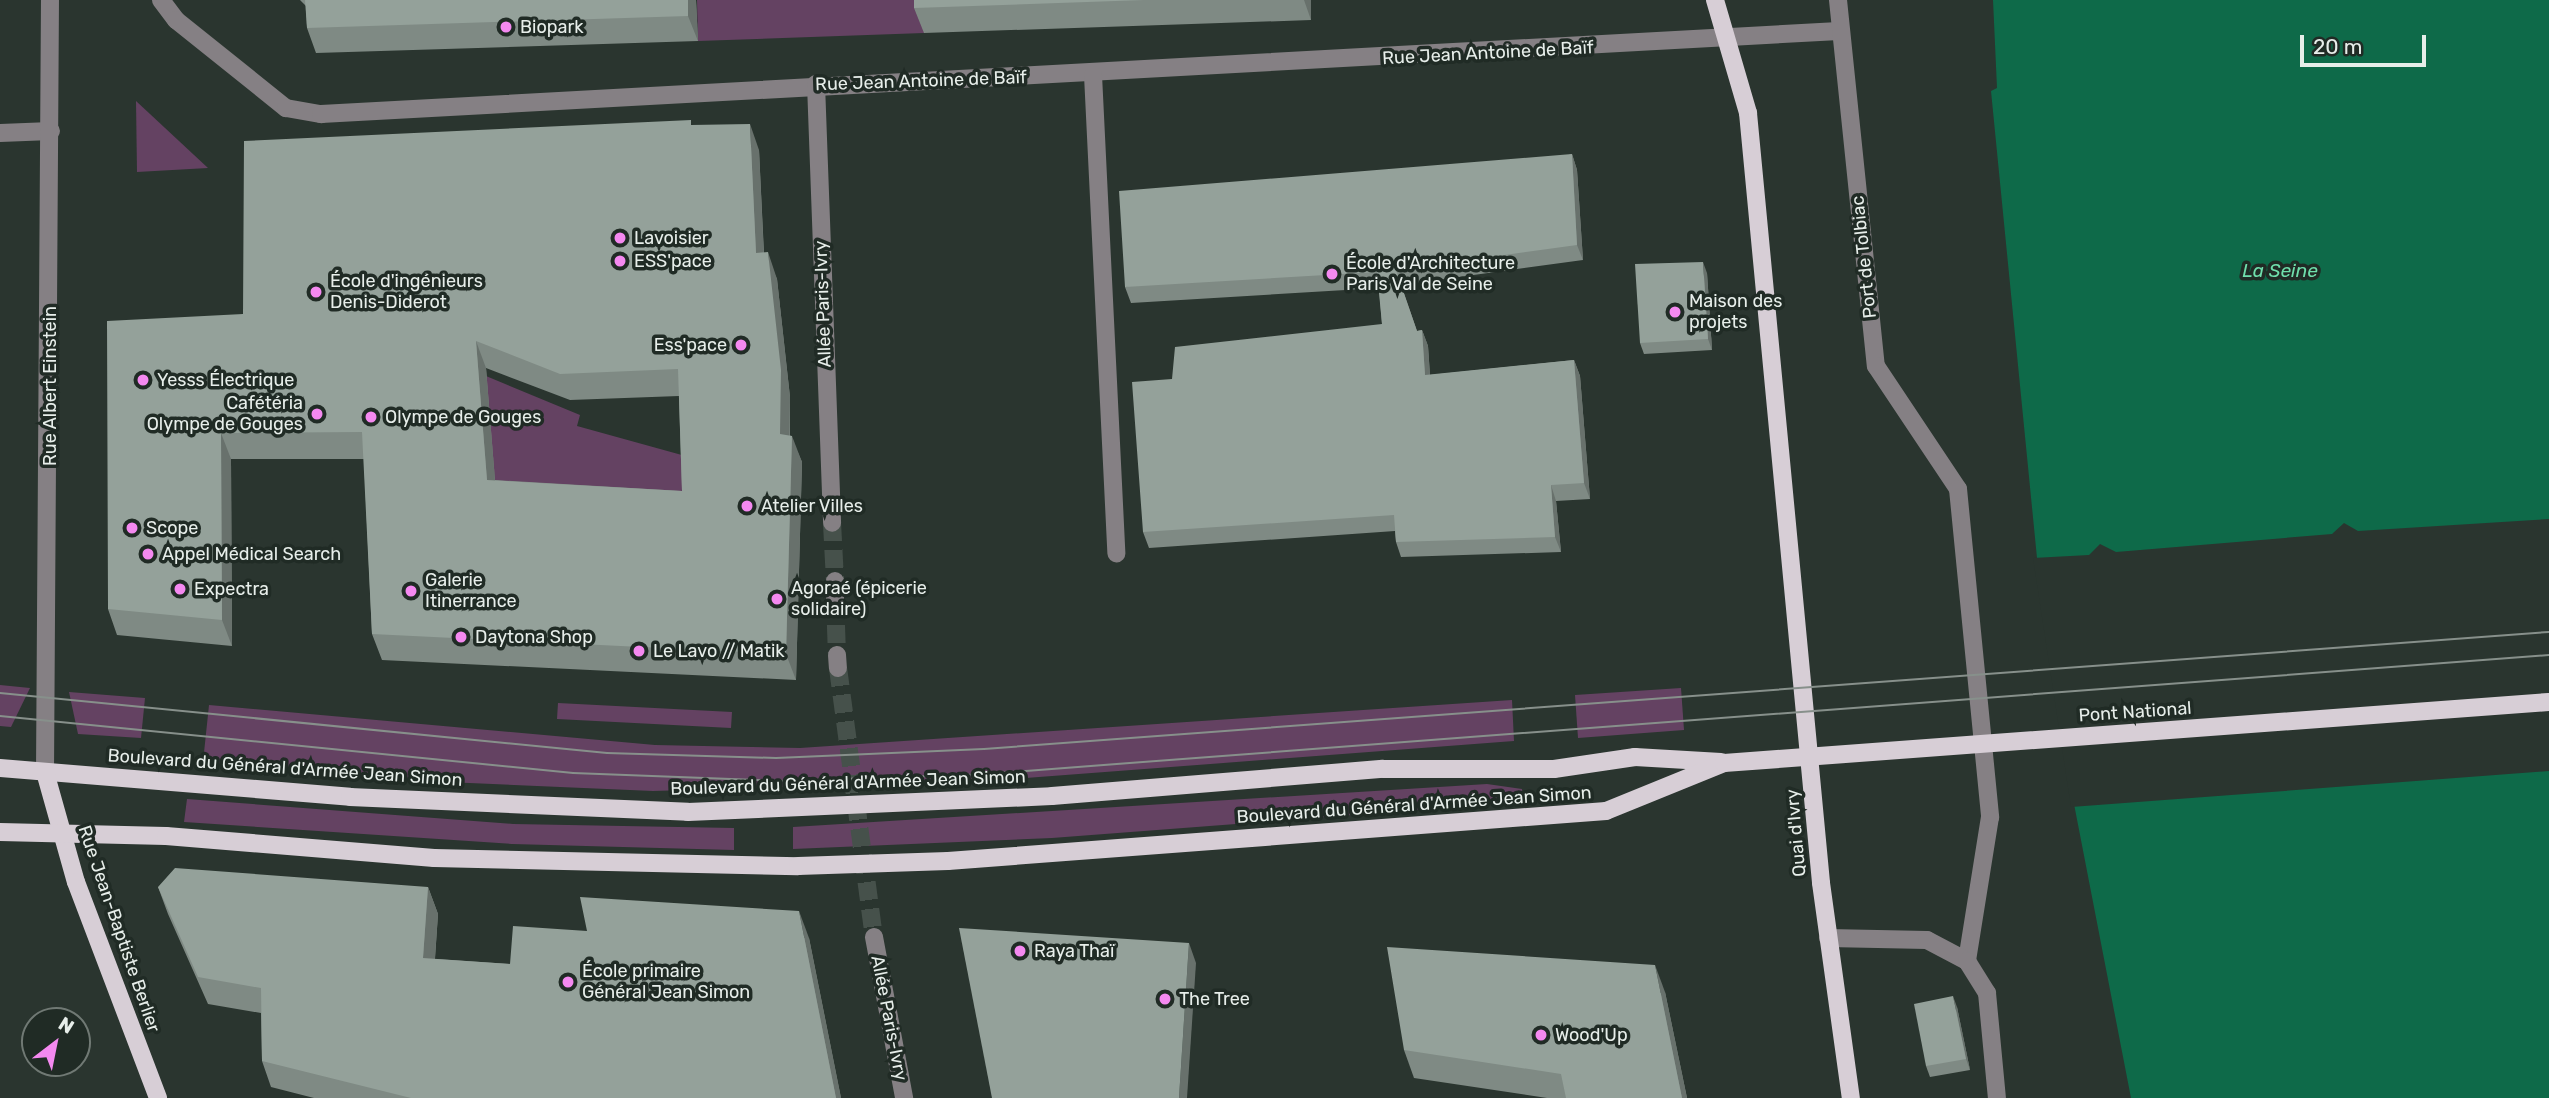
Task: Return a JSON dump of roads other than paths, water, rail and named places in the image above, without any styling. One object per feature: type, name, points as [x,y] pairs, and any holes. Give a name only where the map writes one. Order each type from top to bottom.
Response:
[{"type":"main road","name":"Quai d'Ivry","points":[[1715,0],[1723,38],[1748,113],[1796,564],[1828,938],[1851,1098]]},
{"type":"main road","name":"Pont National","points":[[1724,762],[2549,702]]},
{"type":"main road","name":"Boulevard du Général d'Armée Jean Simon","points":[[0,768],[364,798],[688,812],[1052,796],[1383,769],[1554,769],[1632,757],[1724,762]]},
{"type":"main road","name":"Boulevard du Général d'Armée Jean Simon","points":[[0,832],[166,836],[434,858],[798,866],[1527,820],[1633,802],[1724,762]]},
{"type":"main road","name":"Rue Jean-Baptiste Berlier","points":[[45,772],[63,835],[158,1098]]},
{"type":"street","name":"Rue Albert Einstein","points":[[45,772],[50,0]]},
{"type":"street","name":"Rue Jean Antoine de Baïf","points":[[161,0],[176,20],[286,108],[321,114],[816,84],[1093,75],[1839,31]]},
{"type":"street","name":"Port de Tolbiac","points":[[1838,0],[1839,31],[1877,366],[1958,489],[1990,817],[1967,961]]},
{"type":"street","points":[[1093,75],[1116,553]]},
{"type":"street","name":"Allée Paris-Ivry","points":[[816,84],[832,523]]},
{"type":"street","points":[[0,133],[51,131]]},
{"type":"street","name":"Allée Paris-Ivry","points":[[874,937],[904,1098]]},
{"type":"street","points":[[1828,938],[1927,940],[1967,961],[1987,993],[1997,1098]]},
{"type":"water","name":"La Seine","points":[[1993,0],[2549,0],[2549,1098],[2131,1098],[2068,773],[2037,558],[1991,91],[1997,88]]},
{"type":"tunnel","points":[[832,523],[835,581]]},
{"type":"tunnel","points":[[835,598],[837,655]]},
{"type":"tunnel","points":[[838,668],[874,937]]},
{"type":"tram line","points":[[0,693],[607,753],[776,758],[984,749],[2549,632]]},
{"type":"tram line","points":[[0,716],[573,773],[779,781],[985,774],[2549,655]]},
{"type":"place","name":"Biopark","points":[[506,27]]},
{"type":"place","name":"Lavoisier","points":[[620,238]]},
{"type":"place","name":"ESS'pace","points":[[620,261]]},
{"type":"place","name":"École d'Architecture Paris Val de Seine","points":[[1332,274]]},
{"type":"place","name":"École d'ingénieurs Denis-Diderot","points":[[316,292]]},
{"type":"place","name":"Maison des projets","points":[[1675,312]]},
{"type":"place","name":"Ess'pace","points":[[741,345]]},
{"type":"place","name":"Yesss Électrique","points":[[143,380]]},
{"type":"place","name":"Cafétéria Olympe de Gouges","points":[[317,414]]},
{"type":"place","name":"Olympe de Gouges","points":[[371,417]]},
{"type":"place","name":"Atelier Villes","points":[[747,506]]},
{"type":"place","name":"Scope","points":[[132,528]]},
{"type":"place","name":"Appel Médical Search","points":[[148,554]]},
{"type":"place","name":"Expectra","points":[[180,589]]},
{"type":"place","name":"Galerie Itinerrance","points":[[411,591]]},
{"type":"place","name":"Agoraé (épicerie solidaire)","points":[[777,599]]},
{"type":"place","name":"Daytona Shop","points":[[461,637]]},
{"type":"place","name":"Le Lavo // Matik","points":[[639,651]]},
{"type":"place","name":"Raya Thaï","points":[[1020,951]]},
{"type":"place","name":"École primaire Général Jean Simon","points":[[568,982]]},
{"type":"place","name":"The Tree","points":[[1165,999]]},
{"type":"place","name":"Wood'Up","points":[[1541,1035]]}]
